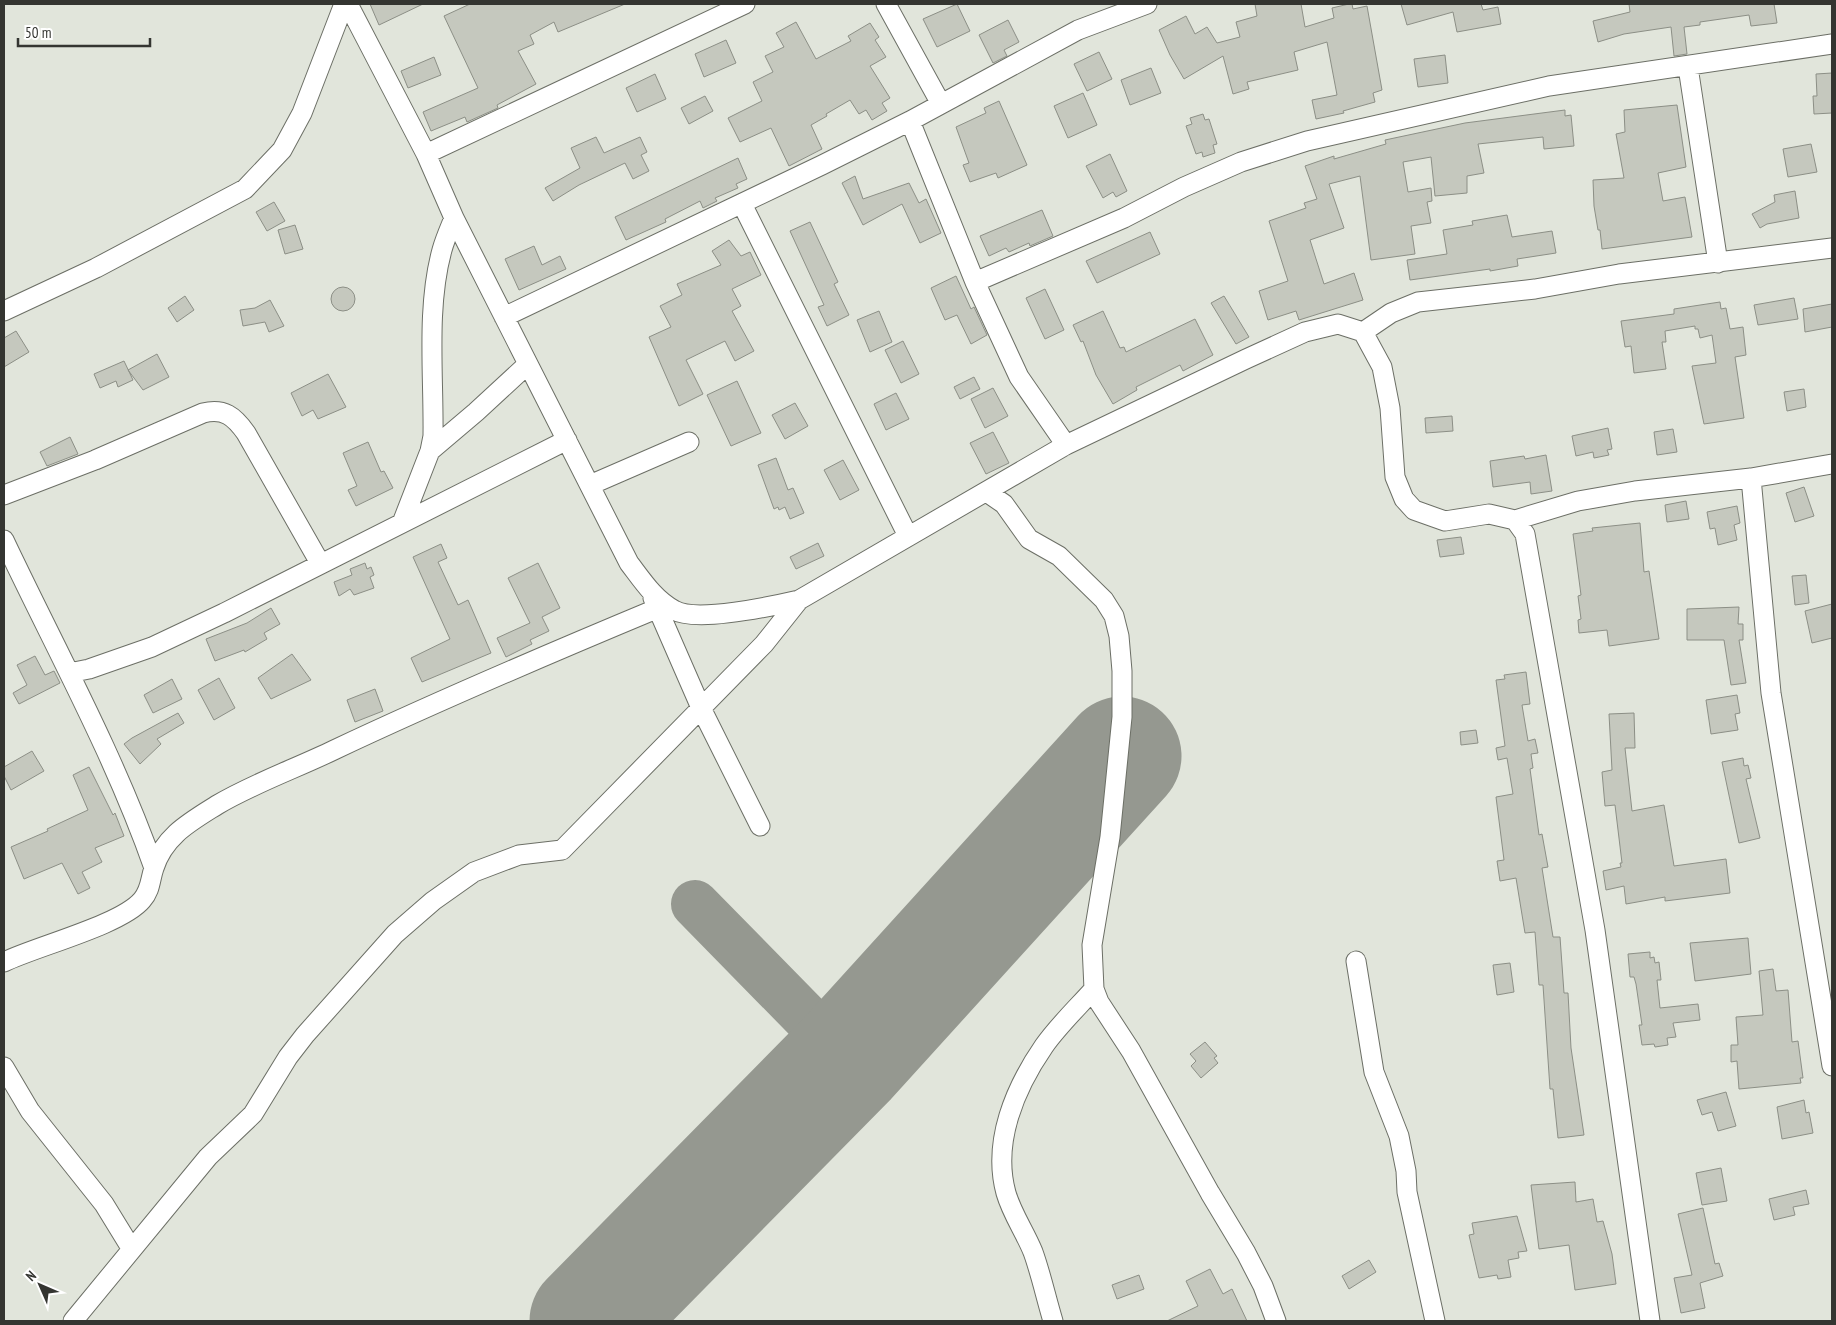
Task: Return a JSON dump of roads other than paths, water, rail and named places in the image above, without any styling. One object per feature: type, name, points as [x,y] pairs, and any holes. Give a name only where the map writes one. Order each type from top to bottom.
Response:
[{"type":"street","points":[[346,4],[426,154],[454,218],[628,563],[654,601],[701,708],[760,826]]},
{"type":"street","points":[[4,311],[96,268],[244,189],[282,150],[302,112],[346,4]]},
{"type":"street","points":[[426,154],[745,4]]},
{"type":"street","points":[[886,4],[941,104]]},
{"type":"street","points":[[504,317],[742,204],[910,121],[1078,30],[1147,4]]},
{"type":"street","points":[[975,282],[1124,218],[1184,187],[1241,162],[1307,141],[1549,86],[1688,67],[1832,44]]},
{"type":"street","points":[[1688,67],[1718,263]]},
{"type":"street","points":[[910,121],[975,282],[1019,377],[1066,445]]},
{"type":"street","points":[[742,204],[908,536]]},
{"type":"street","points":[[402,523],[430,450],[433,436],[432,337],[435,302],[442,252],[454,218]]},
{"type":"street","points":[[1363,332],[1391,313],[1418,302],[1535,289],[1619,274],[1832,248]]},
{"type":"street","points":[[654,601],[675,611],[710,614],[770,607],[799,600],[1066,445],[1305,332],[1338,324],[1363,332],[1382,367],[1390,408],[1395,477],[1404,499],[1414,510],[1445,521],[1489,514],[1515,520],[1578,501],[1635,491],[1751,478],[1832,464]]},
{"type":"street","points":[[430,450],[476,412],[528,364]]},
{"type":"street","points":[[4,496],[95,460],[203,413],[216,410],[228,413],[246,433],[320,563]]},
{"type":"street","points":[[69,672],[89,669],[152,647],[224,613],[567,440]]},
{"type":"street","points":[[590,485],[689,442]]},
{"type":"street","points":[[1751,478],[1771,693],[1832,1066]]},
{"type":"street","points":[[988,492],[1004,504],[1029,539],[1059,556],[1104,600],[1114,616],[1119,636],[1122,717],[1110,837],[1092,944],[1094,989],[1099,1002],[1131,1051],[1246,1253],[1263,1286],[1276,1321]]},
{"type":"street","points":[[1515,520],[1525,534],[1529,550],[1594,921],[1650,1321]]},
{"type":"street","points":[[4,540],[69,672],[138,821],[154,868]]},
{"type":"street","points":[[73,1321],[131,1248],[208,1157],[253,1114],[288,1057],[305,1035],[395,934],[433,901],[474,872],[519,855],[562,850],[764,644],[799,600]]},
{"type":"street","points":[[4,960],[89,929],[128,911],[142,900],[149,889],[154,868],[170,837],[219,804],[400,719],[582,639],[654,601]]},
{"type":"street","points":[[1356,961],[1374,1072],[1399,1136],[1406,1171],[1406,1192],[1435,1321]]},
{"type":"street","points":[[1053,1321],[1032,1251],[1007,1194],[1002,1171],[1004,1139],[1006,1124],[1014,1104],[1044,1046],[1094,989]]},
{"type":"street","points":[[4,1067],[30,1111],[104,1204],[131,1248]]}]
